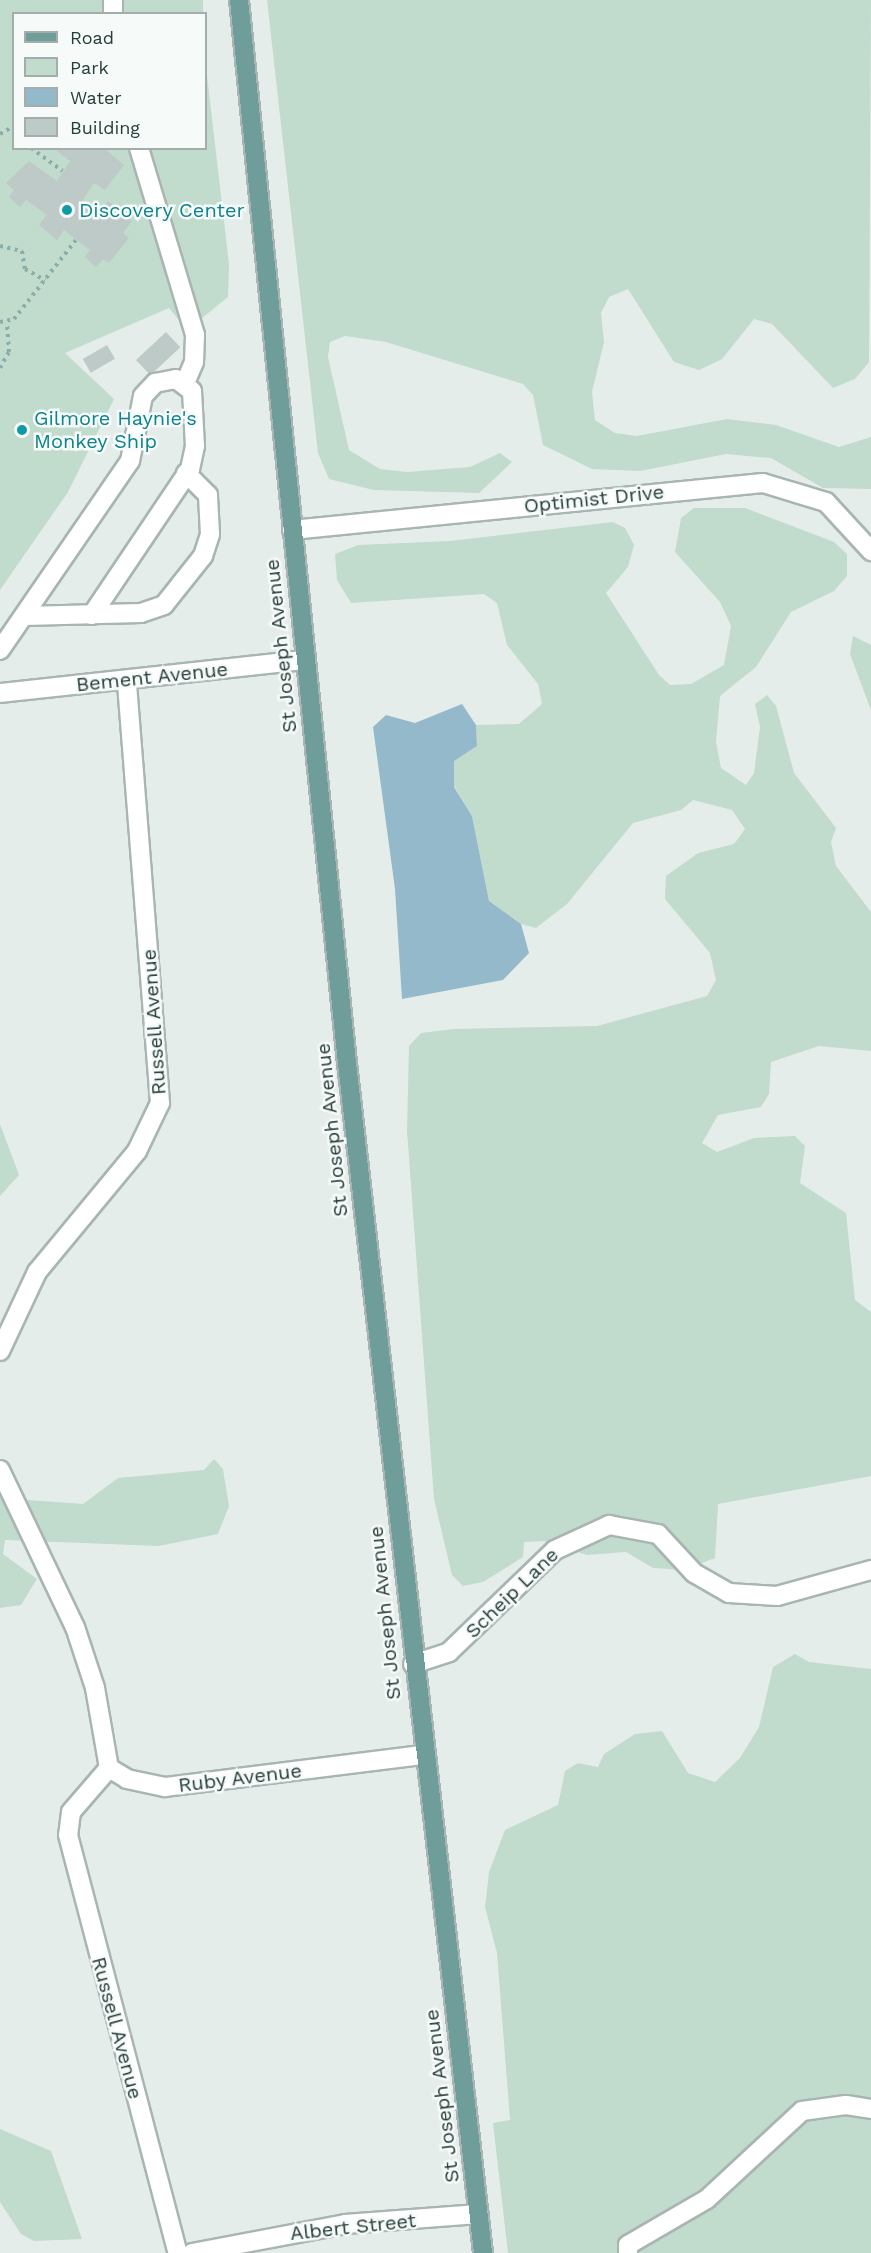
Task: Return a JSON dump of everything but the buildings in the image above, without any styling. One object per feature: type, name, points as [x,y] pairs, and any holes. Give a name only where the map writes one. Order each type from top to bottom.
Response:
[{"type":"main road","name":"St Joseph Avenue","points":[[239,0],[304,660],[423,1755],[483,2253]]},
{"type":"street","points":[[140,150],[195,335],[194,362],[185,383]]},
{"type":"street","points":[[0,650],[130,461],[143,396],[165,379],[185,383],[192,391],[195,446],[186,473],[92,615]]},
{"type":"street","points":[[24,616],[141,613],[164,605],[204,556],[211,513],[208,495],[186,473]]},
{"type":"street","name":"Optimist Drive","points":[[292,530],[763,483],[786,485],[826,502],[871,551]]},
{"type":"street","name":"Bement Avenue","points":[[0,693],[304,660]]},
{"type":"street","name":"Russell Avenue","points":[[0,1351],[37,1272],[137,1151],[160,1103],[128,680]]},
{"type":"street","points":[[0,1470],[75,1627],[94,1688],[109,1768]]},
{"type":"street","name":"Scheip Lane","points":[[413,1664],[449,1652],[555,1550],[609,1525],[658,1534],[711,1586],[729,1593],[777,1596],[871,1570]]},
{"type":"street","name":"Ruby Avenue","points":[[109,1768],[127,1779],[165,1787],[423,1755]]},
{"type":"street","name":"Russell Avenue","points":[[109,1768],[77,1803],[68,1835],[178,2253]]},
{"type":"street","points":[[628,2253],[628,2245],[707,2199],[802,2112],[846,2105],[871,2109]]},
{"type":"street","name":"Albert Street","points":[[192,2253],[345,2224],[478,2214]]},
{"type":"path","points":[[34,150],[63,171]]},
{"type":"path","points":[[0,368],[9,352],[7,325],[76,240]]},
{"type":"path","points":[[0,246],[22,251],[25,269],[45,280]]},
{"type":"path","points":[[0,322],[7,325]]},
{"type":"green space","points":[[0,0],[203,0],[203,12],[12,12],[12,150],[207,150],[207,76],[229,264],[228,297],[187,330],[169,308],[65,353],[114,399],[68,492],[0,590]]},
{"type":"green space","points":[[267,0],[871,0],[869,362],[855,379],[833,388],[772,324],[754,319],[722,359],[699,370],[674,362],[628,289],[609,297],[601,313],[604,342],[592,392],[595,420],[615,433],[637,436],[727,419],[776,425],[839,447],[871,437],[871,489],[823,488],[771,458],[726,454],[640,471],[592,469],[543,445],[533,395],[523,384],[386,342],[345,336],[330,342],[328,357],[349,450],[380,469],[407,472],[470,467],[500,453],[512,462],[479,493],[374,490],[329,479],[318,453]]},
{"type":"green space","points":[[694,508],[745,508],[834,542],[847,554],[847,576],[834,591],[791,612],[756,667],[720,696],[716,742],[721,768],[746,785],[754,773],[760,727],[755,704],[767,695],[776,706],[794,773],[836,828],[831,842],[836,866],[871,912],[871,1051],[819,1046],[771,1062],[769,1094],[761,1107],[718,1115],[702,1143],[717,1152],[754,1138],[795,1136],[805,1146],[800,1183],[846,1213],[855,1300],[871,1312],[871,1476],[718,1504],[715,1558],[684,1570],[653,1568],[626,1552],[587,1555],[544,1541],[524,1542],[523,1557],[483,1582],[463,1586],[452,1575],[434,1499],[407,1131],[409,1046],[421,1033],[454,1029],[597,1026],[707,996],[716,980],[710,953],[665,899],[666,876],[698,853],[734,844],[745,829],[732,810],[693,800],[681,810],[633,823],[567,904],[536,928],[521,924],[489,901],[472,816],[454,786],[453,761],[477,746],[476,725],[519,724],[542,704],[538,684],[507,645],[497,603],[484,594],[351,603],[337,580],[335,554],[358,545],[450,541],[613,522],[625,528],[634,545],[628,567],[606,593],[659,675],[670,685],[691,684],[724,665],[731,626],[720,602],[675,552],[681,518]]},
{"type":"green space","points":[[853,636],[871,645],[871,710],[850,654]]},
{"type":"green space","points":[[0,1124],[19,1175],[0,1196]]},
{"type":"green space","points":[[214,1459],[223,1469],[229,1506],[218,1534],[159,1546],[5,1540],[3,1554],[37,1579],[21,1605],[0,1608],[0,1498],[83,1504],[118,1478],[204,1470]]},
{"type":"green space","points":[[795,1654],[809,1662],[871,1669],[871,2253],[508,2253],[493,2123],[510,2120],[497,1953],[485,1907],[489,1872],[505,1830],[558,1805],[565,1771],[578,1763],[598,1767],[604,1754],[635,1734],[662,1731],[688,1773],[715,1782],[740,1758],[759,1727],[773,1667]]},
{"type":"green space","points":[[0,2129],[51,2151],[82,2239],[34,2241],[21,2234],[0,2202]]},
{"type":"water","points":[[462,704],[476,725],[477,746],[454,761],[454,787],[472,816],[489,901],[521,924],[529,953],[503,980],[402,999],[395,889],[373,727],[386,715],[415,723]]},
{"type":"place","name":"Discovery Center","points":[[67,210]]},
{"type":"place","name":"Gilmore Haynie's Monkey Ship","points":[[22,430]]}]
